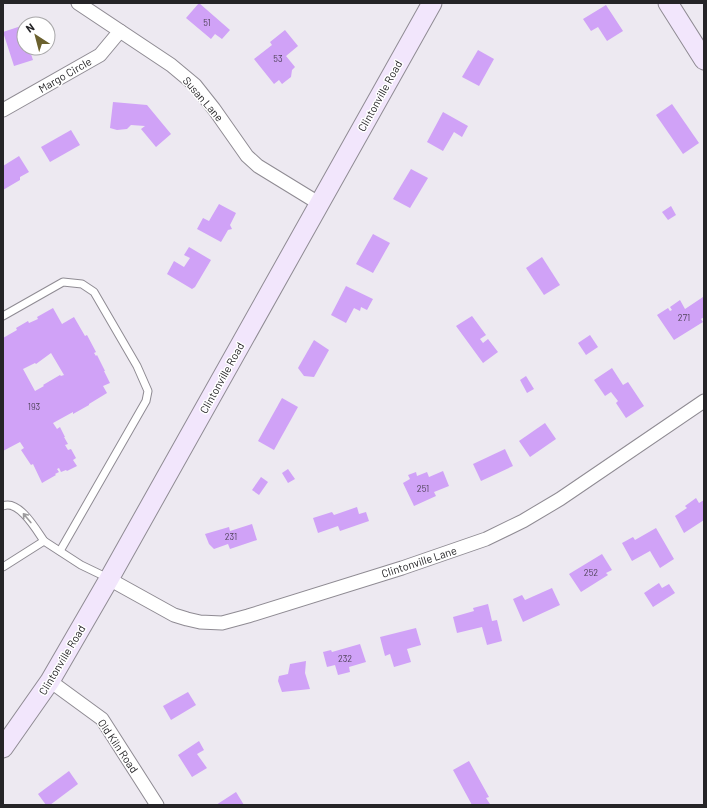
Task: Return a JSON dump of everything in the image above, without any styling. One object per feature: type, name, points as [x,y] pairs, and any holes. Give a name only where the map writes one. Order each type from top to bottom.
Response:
[{"type":"main road","name":"Clintonville Road","points":[[3,748],[50,681],[110,580],[432,3]]},
{"type":"main road","points":[[668,3],[704,60]]},
{"type":"street","name":"Susan Lane","points":[[78,3],[171,65],[195,86],[214,109],[247,156],[258,166],[320,204]]},
{"type":"street","name":"Margo Circle","points":[[3,110],[100,55],[120,31]]},
{"type":"street","name":"Clintonville Lane","points":[[110,580],[174,615],[186,619],[200,622],[222,623],[248,616],[402,568],[486,539],[523,521],[560,499],[704,401]]},
{"type":"street","name":"Old Kiln Road","points":[[50,681],[102,719],[157,805]]},
{"type":"lane","points":[[3,316],[63,282],[82,284],[94,292],[137,366],[148,390],[146,401],[60,551]]},
{"type":"lane","points":[[3,506],[6,504],[15,506],[26,515],[44,542],[81,565],[110,580]]},
{"type":"lane","points":[[3,567],[44,542]]},
{"type":"building","points":[[199,3],[230,30],[222,39],[215,34],[211,39],[186,18]]},
{"type":"building","points":[[606,5],[623,31],[607,41],[598,27],[591,31],[583,19]]},
{"type":"building","points":[[16,28],[16,56],[32,56],[33,60],[14,66],[3,32]]},
{"type":"building","points":[[285,30],[298,46],[286,56],[295,67],[292,70],[291,77],[282,84],[279,80],[274,84],[254,59],[272,45],[270,42]]},
{"type":"building","points":[[478,50],[494,59],[479,86],[462,77]]},
{"type":"building","points":[[113,102],[147,105],[171,134],[156,147],[141,129],[145,126],[131,125],[127,129],[117,130],[110,128]]},
{"type":"building","points":[[672,104],[699,143],[683,154],[656,115]]},
{"type":"building","points":[[443,112],[468,126],[462,137],[454,132],[443,151],[427,142]]},
{"type":"building","points":[[71,130],[80,145],[50,162],[41,147]]},
{"type":"building","points":[[19,156],[29,172],[20,177],[20,180],[3,190],[3,166]]},
{"type":"building","points":[[411,169],[428,178],[410,208],[393,199]]},
{"type":"building","points":[[219,204],[236,213],[230,225],[232,229],[228,230],[221,242],[197,229],[203,218],[209,221]]},
{"type":"building","points":[[671,206],[676,215],[668,220],[662,212]]},
{"type":"building","points":[[373,234],[390,243],[373,273],[356,264]]},
{"type":"building","points":[[189,247],[211,260],[195,287],[192,289],[167,274],[174,261],[184,267],[190,258],[184,255]]},
{"type":"building","points":[[542,257],[560,285],[544,295],[526,268]]},
{"type":"building","points":[[346,286],[373,299],[367,310],[361,307],[360,311],[354,308],[346,323],[331,315]]},
{"type":"building","points":[[703,297],[704,317],[701,319],[703,322],[674,340],[657,315],[668,308],[670,311],[672,310],[670,307],[680,300],[685,309]]},
{"type":"building","points":[[53,308],[62,324],[74,317],[85,336],[87,335],[96,352],[94,353],[96,356],[97,355],[110,383],[103,386],[107,393],[73,414],[73,412],[53,423],[57,429],[60,427],[68,444],[65,445],[68,450],[71,449],[76,458],[73,460],[77,466],[61,472],[59,468],[57,469],[59,472],[55,474],[56,475],[42,483],[33,464],[31,465],[21,450],[24,448],[20,442],[3,451],[3,338],[17,330],[16,328],[28,321],[29,323],[38,319],[37,317]],"holes":[[[51,353],[64,375],[60,375],[35,391],[23,369],[35,363],[36,364]]]},
{"type":"building","points":[[472,316],[486,335],[480,339],[483,343],[488,339],[498,352],[483,363],[456,326]]},
{"type":"building","points":[[590,335],[598,347],[586,355],[578,343]]},
{"type":"building","points":[[314,340],[329,350],[314,377],[304,376],[298,368]]},
{"type":"building","points":[[612,368],[623,385],[628,382],[644,406],[626,418],[616,403],[618,401],[611,392],[605,396],[594,380]]},
{"type":"building","points":[[526,376],[534,389],[527,393],[520,380]]},
{"type":"building","points":[[282,398],[298,407],[274,450],[258,441]]},
{"type":"building","points":[[545,423],[556,439],[530,457],[519,441]]},
{"type":"building","points":[[505,449],[513,466],[481,481],[473,464]]},
{"type":"building","points":[[288,469],[295,479],[288,483],[282,473]]},
{"type":"building","points":[[443,471],[449,486],[434,492],[436,496],[414,506],[403,483],[410,479],[408,475],[416,472],[417,476],[427,472],[429,477]]},
{"type":"building","points":[[261,477],[268,482],[259,495],[252,490]]},
{"type":"building","points":[[696,498],[699,503],[704,500],[704,520],[684,533],[675,516],[687,508],[685,506]]},
{"type":"building","points":[[357,507],[359,514],[366,512],[369,521],[340,531],[338,526],[318,533],[313,518],[332,512],[334,515]]},
{"type":"building","points":[[252,524],[257,540],[230,549],[228,544],[214,549],[209,544],[205,534],[229,527],[230,531]]},
{"type":"building","points":[[656,528],[674,559],[660,568],[650,551],[632,561],[622,543],[633,537],[635,540]]},
{"type":"building","points":[[602,554],[612,570],[606,573],[608,575],[581,592],[569,574]]},
{"type":"building","points":[[659,583],[662,588],[669,584],[675,593],[653,607],[644,593]]},
{"type":"building","points":[[552,588],[560,605],[523,622],[513,599],[522,595],[525,600]]},
{"type":"building","points":[[488,604],[492,621],[497,620],[502,641],[487,645],[482,627],[457,633],[453,617],[474,611],[473,608]]},
{"type":"building","points":[[416,628],[421,645],[407,649],[411,662],[394,667],[390,654],[385,656],[380,637]]},
{"type":"building","points":[[360,644],[366,662],[349,667],[350,672],[338,675],[335,665],[327,667],[323,652],[331,650],[332,652]]},
{"type":"building","points":[[306,661],[305,673],[310,689],[282,692],[278,681],[279,676],[288,674],[290,664]]},
{"type":"building","points":[[188,692],[196,705],[171,720],[163,706]]},
{"type":"building","points":[[199,741],[204,750],[197,754],[207,768],[192,777],[178,755]]},
{"type":"building","points":[[469,761],[489,797],[486,798],[490,804],[488,805],[472,805],[453,770]]},
{"type":"building","points":[[69,771],[78,784],[50,805],[46,805],[38,794]]},
{"type":"building","points":[[236,792],[244,805],[216,805]]}]
